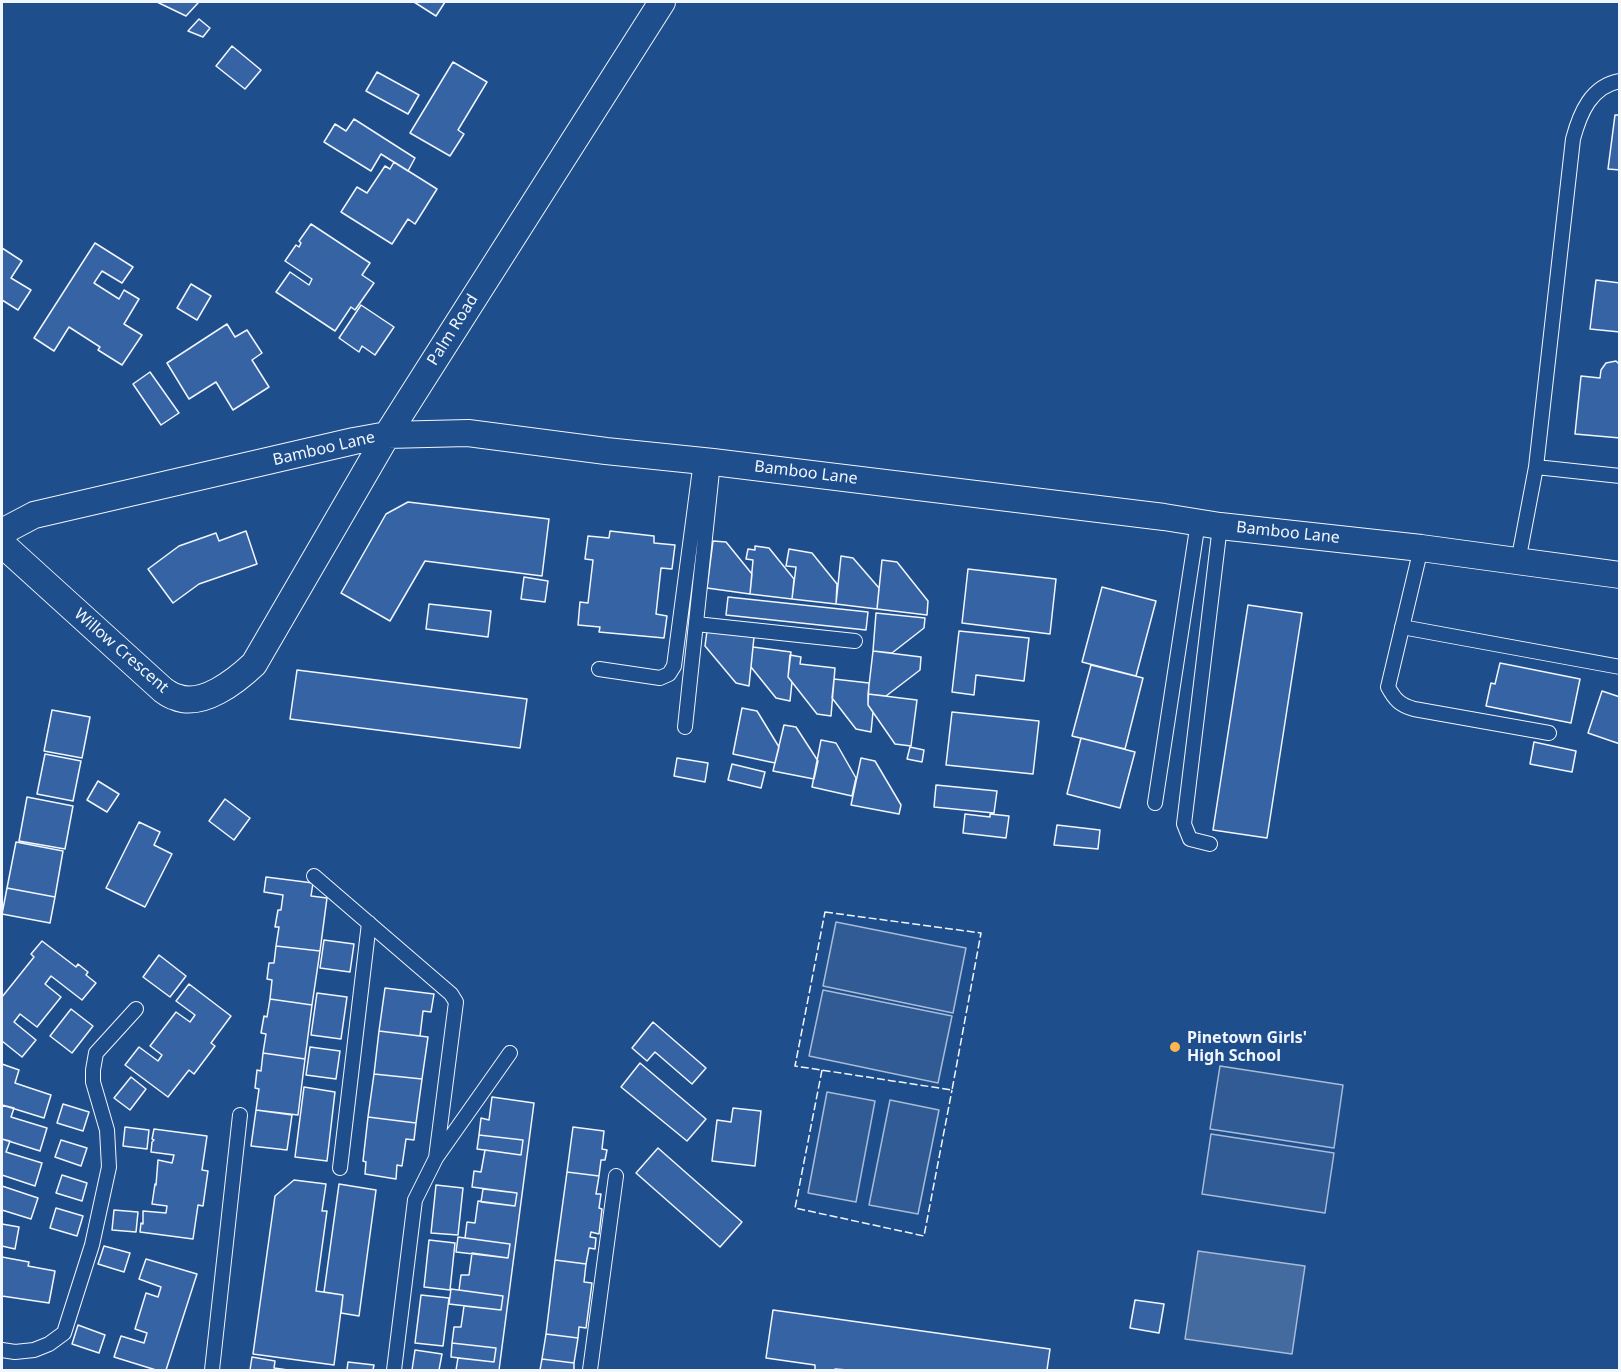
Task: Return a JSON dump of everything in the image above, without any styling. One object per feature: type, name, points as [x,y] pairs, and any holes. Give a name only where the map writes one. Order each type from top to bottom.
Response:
[{"type":"street","name":"Palm Road","points":[[254,664],[387,435],[662,2]]},
{"type":"street","name":"Bamboo Lane","points":[[2,532],[34,515],[387,435],[468,433],[1620,575]]},
{"type":"street","name":"Willow Crescent","points":[[2,544],[163,690],[178,698],[193,700],[211,694],[236,681],[254,664]]},
{"type":"lane","points":[[1518,562],[1536,467],[1573,139],[1579,116],[1589,99],[1609,82],[1620,81]]},
{"type":"lane","points":[[685,727],[696,624],[707,461]]},
{"type":"lane","points":[[599,669],[660,678],[669,674],[674,666],[707,461]]},
{"type":"lane","points":[[1536,467],[1620,476]]},
{"type":"lane","points":[[1155,803],[1209,524]]},
{"type":"lane","points":[[1209,524],[1184,824],[1190,839],[1210,844]]},
{"type":"lane","points":[[1421,549],[1388,687],[1394,698],[1401,705],[1414,709],[1549,733]]},
{"type":"lane","points":[[696,624],[855,641]]},
{"type":"lane","points":[[1402,627],[1620,667]]},
{"type":"lane","points":[[314,876],[451,994],[456,1002],[436,1158]]},
{"type":"lane","points":[[340,1168],[369,923]]},
{"type":"lane","points":[[2,1350],[15,1353],[34,1350],[50,1344],[64,1333],[92,1245],[109,1167],[107,1130],[93,1082],[96,1053],[136,1009]]},
{"type":"lane","points":[[394,1371],[415,1200],[436,1158],[510,1053]]},
{"type":"lane","points":[[212,1371],[240,1115]]},
{"type":"lane","points":[[590,1371],[616,1176]]},
{"type":"shaded area","points":[[836,922],[966,948],[953,1013],[823,986]]},
{"type":"shaded area","points":[[823,990],[952,1016],[938,1083],[809,1056]]},
{"type":"shaded area","points":[[1220,1066],[1343,1085],[1334,1148],[1210,1129]]},
{"type":"shaded area","points":[[827,1092],[875,1101],[856,1202],[808,1193]]},
{"type":"shaded area","points":[[890,1100],[939,1110],[918,1214],[869,1205]]},
{"type":"shaded area","points":[[1211,1134],[1334,1153],[1325,1213],[1202,1194]]},
{"type":"shaded area","points":[[1198,1251],[1305,1266],[1292,1354],[1185,1339]]},
{"type":"building","points":[[157,2],[196,2],[198,3],[186,16]]},
{"type":"building","points":[[414,2],[445,2],[436,16]]},
{"type":"building","points":[[199,19],[210,28],[203,37],[188,31]]},
{"type":"building","points":[[232,46],[261,70],[245,89],[216,66]]},
{"type":"building","points":[[453,62],[487,82],[458,130],[464,134],[450,156],[410,133]]},
{"type":"building","points":[[377,72],[419,95],[408,114],[366,91]]},
{"type":"building","points":[[1615,115],[1620,115],[1620,170],[1608,169]]},
{"type":"building","points":[[354,119],[415,158],[408,171],[381,154],[371,171],[324,142],[335,124],[346,131]]},
{"type":"building","points":[[394,162],[437,189],[415,224],[408,219],[392,244],[341,212],[357,187],[367,193],[385,166],[390,169]]},
{"type":"building","points":[[311,224],[370,263],[362,275],[374,283],[355,310],[351,307],[335,331],[276,292],[290,272],[309,285],[312,279],[285,261],[296,245],[299,247],[301,243],[299,241]]},
{"type":"building","points":[[95,243],[133,267],[122,283],[102,271],[94,283],[119,299],[124,290],[139,299],[124,324],[142,335],[122,365],[98,350],[100,347],[69,327],[54,351],[34,338]]},
{"type":"building","points":[[2,248],[22,261],[11,278],[31,290],[18,310],[2,300]]},
{"type":"building","points":[[1596,280],[1620,283],[1620,332],[1590,329]]},
{"type":"building","points":[[191,284],[211,296],[197,320],[177,308]]},
{"type":"building","points":[[361,305],[394,327],[375,355],[362,346],[359,352],[339,338]]},
{"type":"building","points":[[227,324],[235,337],[247,330],[262,353],[252,360],[269,387],[233,410],[216,382],[189,399],[167,363]]},
{"type":"building","points":[[1616,361],[1620,365],[1620,438],[1575,434],[1581,376],[1600,378],[1601,370],[1606,363]]},
{"type":"building","points":[[150,372],[179,413],[161,425],[133,384]]},
{"type":"building","points":[[408,502],[549,519],[542,576],[425,561],[390,621],[341,593],[386,514]]},
{"type":"building","points":[[246,531],[257,564],[199,584],[173,603],[148,569],[179,546],[216,533],[219,541]]},
{"type":"building","points":[[610,531],[654,536],[654,543],[675,545],[672,569],[661,568],[656,614],[667,616],[664,638],[599,632],[600,627],[578,625],[580,602],[588,603],[593,560],[585,559],[588,536],[609,538]]},
{"type":"building","points":[[713,541],[726,542],[752,574],[750,594],[707,588]]},
{"type":"building","points":[[755,546],[769,548],[794,579],[792,599],[750,594],[753,560],[746,559],[748,549],[755,550]]},
{"type":"building","points":[[789,549],[812,553],[837,584],[836,604],[792,599],[796,567],[786,566]]},
{"type":"building","points":[[841,556],[853,558],[879,588],[877,609],[836,604]]},
{"type":"building","points":[[882,560],[897,562],[928,601],[927,615],[877,609]]},
{"type":"building","points":[[968,569],[1056,579],[1050,634],[962,623]]},
{"type":"building","points":[[524,577],[548,581],[545,602],[521,599]]},
{"type":"building","points":[[1102,587],[1156,601],[1136,676],[1082,662]]},
{"type":"building","points":[[728,597],[868,612],[866,630],[726,615]]},
{"type":"building","points":[[429,604],[491,611],[488,637],[426,629]]},
{"type":"building","points":[[1248,605],[1302,613],[1267,838],[1213,830]]},
{"type":"building","points":[[876,613],[925,618],[924,628],[892,653],[873,651]]},
{"type":"building","points":[[707,631],[754,637],[749,686],[736,683],[705,646]]},
{"type":"building","points":[[959,631],[1029,638],[1024,681],[976,675],[974,695],[952,692]]},
{"type":"building","points":[[753,647],[791,652],[788,677],[792,682],[790,701],[776,698],[751,667]]},
{"type":"building","points":[[873,651],[921,657],[920,670],[886,696],[868,694]]},
{"type":"building","points":[[790,655],[801,657],[800,664],[835,668],[831,716],[817,714],[788,677]]},
{"type":"building","points":[[1500,663],[1580,679],[1571,723],[1486,706],[1491,683],[1495,684]]},
{"type":"building","points":[[1091,665],[1143,678],[1125,749],[1072,736]]},
{"type":"building","points":[[297,670],[527,699],[520,748],[290,719]]},
{"type":"building","points":[[834,679],[869,683],[868,705],[873,712],[871,732],[856,729],[832,698]]},
{"type":"building","points":[[1602,691],[1620,697],[1620,744],[1588,733]]},
{"type":"building","points":[[868,694],[917,700],[911,746],[895,744],[868,705]]},
{"type":"building","points":[[742,708],[757,711],[779,747],[775,763],[733,754]]},
{"type":"building","points":[[52,710],[90,717],[82,758],[44,751]]},
{"type":"building","points":[[952,712],[1039,721],[1033,774],[946,765]]},
{"type":"building","points":[[784,725],[796,727],[818,761],[814,779],[773,771]]},
{"type":"building","points":[[1081,738],[1135,752],[1120,808],[1067,794]]},
{"type":"building","points":[[821,740],[836,743],[856,778],[852,796],[812,787]]},
{"type":"building","points":[[1534,742],[1576,751],[1572,772],[1530,764]]},
{"type":"building","points":[[910,747],[924,750],[922,762],[907,759]]},
{"type":"building","points":[[45,754],[81,761],[73,801],[37,794]]},
{"type":"building","points":[[677,758],[708,763],[705,782],[674,776]]},
{"type":"building","points":[[861,758],[875,761],[901,805],[899,814],[851,805]]},
{"type":"building","points":[[732,764],[765,772],[761,788],[728,780]]},
{"type":"building","points":[[98,781],[119,794],[107,812],[87,800]]},
{"type":"building","points":[[936,785],[997,791],[994,813],[934,807]]},
{"type":"building","points":[[27,797],[73,806],[65,849],[19,841]]},
{"type":"building","points":[[225,799],[250,818],[234,840],[209,821]]},
{"type":"building","points":[[965,814],[990,817],[990,814],[1009,816],[1006,838],[963,833]]},
{"type":"building","points":[[139,822],[160,832],[154,845],[172,854],[145,907],[106,888]]},
{"type":"building","points":[[1057,825],[1100,830],[1098,849],[1054,845]]},
{"type":"building","points":[[16,842],[63,851],[55,897],[7,888]]},
{"type":"building","points":[[266,877],[313,883],[311,896],[327,898],[320,951],[276,946],[279,927],[275,927],[283,895],[264,892]]},
{"type":"building","points":[[7,888],[55,897],[50,923],[2,914]]},
{"type":"building","points":[[324,940],[354,944],[350,972],[320,968]]},
{"type":"building","points":[[42,941],[76,967],[78,964],[96,983],[82,1000],[51,976],[45,984],[61,997],[37,1027],[20,1014],[14,1022],[36,1040],[22,1057],[2,1041],[2,997],[34,957],[31,954]]},
{"type":"building","points":[[276,946],[320,951],[312,1005],[270,999],[272,980],[267,979],[269,963],[274,963]]},
{"type":"building","points":[[159,955],[186,976],[170,997],[143,977]]},
{"type":"building","points":[[189,984],[231,1016],[211,1043],[215,1046],[194,1074],[189,1070],[168,1097],[125,1065],[139,1047],[158,1061],[162,1055],[150,1046],[176,1012],[190,1022],[195,1015],[176,1001]]},
{"type":"building","points":[[385,988],[434,994],[431,1012],[423,1011],[420,1036],[379,1031]]},
{"type":"building","points":[[317,993],[347,997],[341,1039],[311,1035]]},
{"type":"building","points":[[270,999],[312,1005],[305,1059],[263,1053],[266,1034],[261,1033]]},
{"type":"building","points":[[71,1009],[93,1026],[72,1053],[50,1036]]},
{"type":"building","points":[[653,1022],[706,1068],[692,1084],[655,1052],[647,1061],[632,1048]]},
{"type":"building","points":[[379,1031],[428,1037],[422,1079],[374,1074]]},
{"type":"building","points":[[310,1047],[340,1051],[336,1079],[306,1075]]},
{"type":"building","points":[[263,1053],[305,1059],[298,1115],[256,1110],[259,1089],[255,1088],[257,1070],[261,1071]]},
{"type":"building","points":[[640,1063],[706,1119],[687,1141],[621,1087]]},
{"type":"building","points":[[2,1064],[19,1070],[15,1083],[51,1095],[44,1118],[2,1105]]},
{"type":"building","points":[[374,1074],[422,1079],[416,1123],[368,1117]]},
{"type":"building","points":[[131,1077],[146,1089],[130,1110],[114,1098]]},
{"type":"building","points":[[304,1087],[335,1092],[327,1161],[295,1157]]},
{"type":"building","points":[[492,1097],[534,1103],[499,1370],[456,1370],[458,1358],[494,1362],[496,1348],[452,1343],[454,1327],[461,1327],[464,1306],[501,1310],[503,1296],[459,1290],[461,1275],[469,1275],[472,1253],[508,1258],[510,1244],[465,1238],[467,1222],[475,1223],[478,1201],[515,1206],[517,1193],[472,1187],[474,1171],[481,1172],[485,1150],[521,1155],[523,1140],[479,1135],[481,1118],[489,1120]]},
{"type":"building","points":[[63,1104],[89,1112],[83,1131],[57,1123]]},
{"type":"building","points":[[2,1105],[14,1108],[11,1117],[47,1128],[40,1151],[2,1139]]},
{"type":"building","points":[[733,1108],[761,1111],[755,1166],[712,1161],[717,1120],[731,1122]]},
{"type":"building","points":[[256,1110],[292,1115],[287,1150],[251,1146]]},
{"type":"building","points":[[368,1117],[416,1123],[414,1140],[406,1139],[402,1166],[397,1165],[396,1179],[365,1174],[366,1162],[363,1161]]},
{"type":"building","points":[[125,1127],[149,1130],[147,1149],[123,1146]]},
{"type":"building","points":[[573,1127],[604,1131],[602,1149],[607,1150],[605,1160],[601,1160],[599,1176],[567,1172]]},
{"type":"building","points":[[154,1129],[207,1136],[202,1170],[208,1171],[203,1206],[198,1205],[193,1239],[140,1232],[141,1223],[143,1224],[143,1211],[166,1213],[167,1206],[152,1204],[158,1160],[172,1163],[174,1155],[151,1152]]},
{"type":"building","points":[[479,1135],[523,1140],[521,1155],[477,1149]]},
{"type":"building","points":[[2,1139],[10,1141],[6,1152],[42,1163],[35,1186],[2,1175]]},
{"type":"building","points":[[61,1140],[87,1148],[81,1166],[55,1157]]},
{"type":"building","points":[[658,1148],[742,1222],[720,1247],[636,1173]]},
{"type":"building","points":[[567,1172],[599,1176],[596,1194],[601,1194],[599,1208],[602,1209],[599,1234],[591,1232],[590,1237],[596,1238],[595,1249],[589,1248],[586,1264],[555,1260]]},
{"type":"building","points":[[62,1175],[87,1183],[82,1201],[56,1193]]},
{"type":"building","points":[[294,1180],[326,1184],[322,1211],[327,1211],[316,1291],[343,1295],[334,1365],[253,1354],[275,1196]]},
{"type":"building","points":[[339,1184],[376,1190],[359,1316],[341,1313],[343,1295],[324,1292]]},
{"type":"building","points":[[436,1185],[463,1188],[458,1235],[431,1233]]},
{"type":"building","points":[[2,1186],[38,1198],[31,1219],[2,1210]]},
{"type":"building","points":[[483,1189],[517,1193],[515,1206],[481,1202]]},
{"type":"building","points":[[56,1208],[83,1216],[77,1236],[50,1228]]},
{"type":"building","points":[[114,1210],[138,1212],[136,1232],[112,1230]]},
{"type":"building","points":[[2,1224],[19,1227],[15,1249],[2,1246]]},
{"type":"building","points":[[458,1237],[510,1244],[508,1258],[456,1252]]},
{"type":"building","points":[[429,1240],[455,1243],[450,1290],[424,1287]]},
{"type":"building","points":[[104,1246],[130,1253],[124,1272],[98,1264]]},
{"type":"building","points":[[2,1257],[29,1262],[28,1266],[55,1271],[49,1303],[2,1296]]},
{"type":"building","points":[[146,1259],[197,1274],[166,1370],[156,1370],[114,1357],[121,1336],[144,1343],[147,1333],[135,1329],[146,1293],[158,1297],[161,1287],[139,1279]]},
{"type":"building","points":[[555,1260],[586,1264],[584,1282],[592,1283],[586,1328],[579,1327],[578,1338],[546,1334]]},
{"type":"building","points":[[451,1289],[503,1296],[501,1310],[449,1304]]},
{"type":"building","points":[[421,1295],[449,1298],[443,1346],[415,1343]]},
{"type":"building","points":[[1135,1300],[1164,1304],[1159,1333],[1130,1328]]},
{"type":"building","points":[[773,1310],[1050,1349],[1047,1370],[815,1370],[815,1365],[766,1358]]},
{"type":"building","points":[[78,1325],[105,1335],[99,1353],[72,1344]]},
{"type":"building","points":[[546,1334],[578,1338],[574,1363],[542,1359]]},
{"type":"building","points":[[452,1343],[496,1348],[494,1362],[451,1357]]},
{"type":"building","points":[[415,1350],[442,1354],[439,1370],[412,1370]]},
{"type":"building","points":[[252,1357],[275,1361],[274,1368],[288,1370],[250,1370]]},
{"type":"building","points":[[542,1359],[574,1363],[574,1370],[540,1370]]},
{"type":"building","points":[[348,1362],[374,1365],[373,1370],[347,1370]]},
{"type":"fence","points":[[825,912],[981,933],[952,1090],[795,1066],[825,912]]},
{"type":"fence","points":[[822,1070],[795,1208],[924,1236],[952,1090]]},
{"type":"place","name":"Pinetown Girls' High School","points":[[1175,1047]]}]
